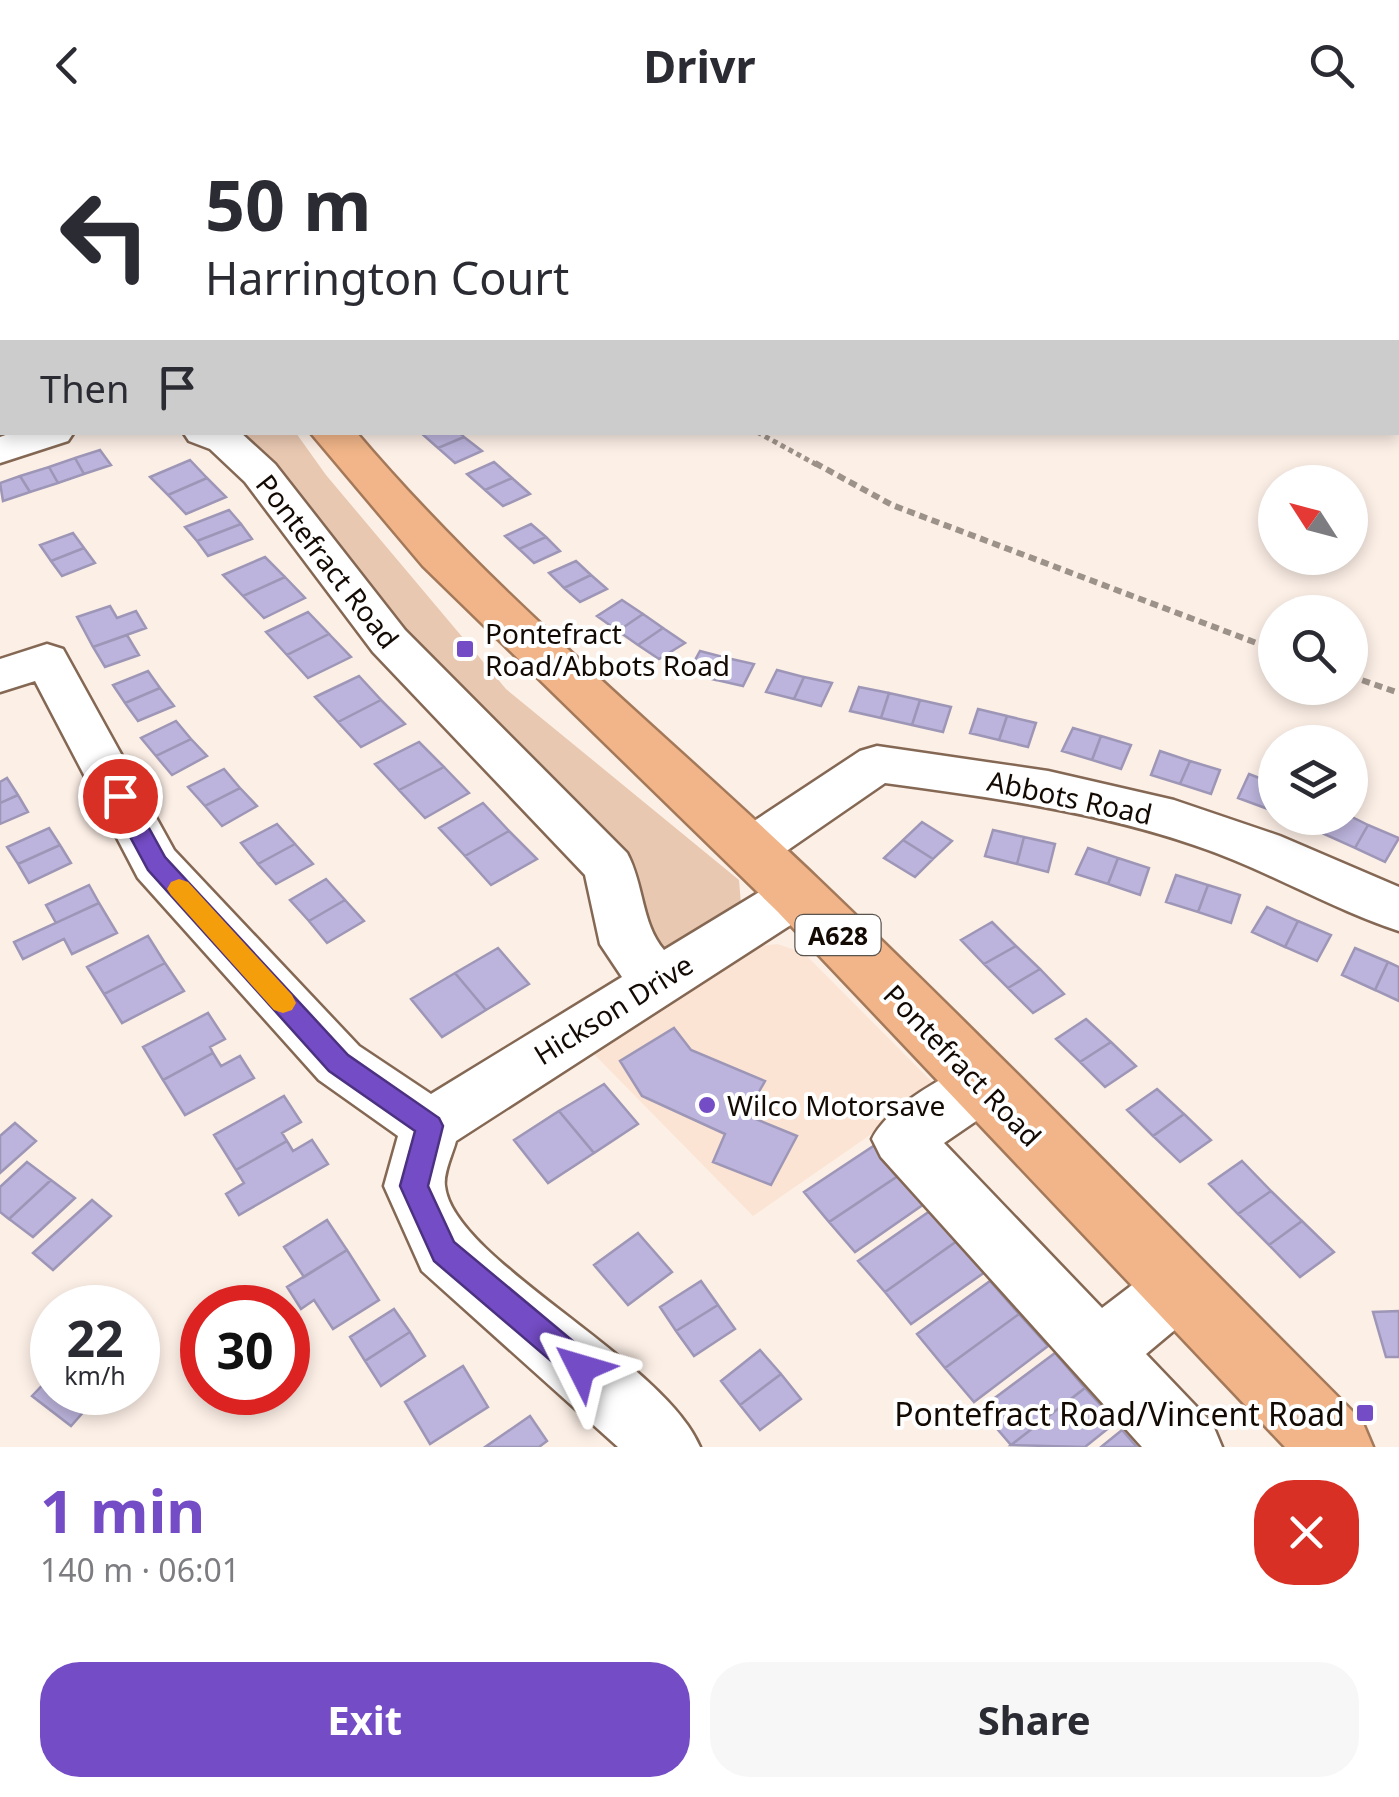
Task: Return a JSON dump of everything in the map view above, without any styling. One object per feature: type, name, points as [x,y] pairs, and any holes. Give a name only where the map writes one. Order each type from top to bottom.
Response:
[{"type":"highway","name":"Pontefract Road","points":[[335,435],[420,535],[547,662],[798,894],[1336,1447]]},
{"type":"street","points":[[0,451],[45,435]]},
{"type":"street","name":"Pontefract Road","points":[[211,435],[224,440],[260,473],[389,641],[609,867],[628,944],[657,981]]},
{"type":"street","points":[[0,676],[47,660],[156,864],[339,1063],[430,1126],[414,1186],[444,1252],[609,1390],[666,1447]]},
{"type":"street","name":"Abbots Road","points":[[750,849],[877,764],[995,780],[1160,816],[1299,864],[1399,910]]},
{"type":"street","name":"Hickson Drive","points":[[430,1126],[798,894]]},
{"type":"street","points":[[983,1085],[902,1139],[1188,1447]]},
{"type":"street","points":[[1099,1352],[1180,1287]]},
{"type":"path","points":[[763,435],[892,505],[1258,644]]},
{"type":"path","points":[[1368,683],[1399,694]]},
{"type":"shaded area","points":[[226,435],[297,435],[326,475],[506,689],[739,880],[741,904],[667,953],[648,948],[393,619]]},
{"type":"shaded area","points":[[777,944],[804,953],[938,1088],[753,1216],[589,1049],[751,947]]},
{"type":"building","points":[[423,435],[464,437],[438,448]]},
{"type":"building","points":[[464,437],[482,451],[455,463],[438,448]]},
{"type":"building","points":[[100,450],[111,465],[84,474],[75,458]]},
{"type":"building","points":[[75,458],[84,474],[58,483],[49,467]]},
{"type":"building","points":[[190,460],[207,478],[168,495],[150,477]]},
{"type":"building","points":[[494,462],[512,478],[485,490],[467,474]]},
{"type":"building","points":[[49,467],[58,483],[30,492],[20,476]]},
{"type":"building","points":[[20,476],[30,492],[3,501],[0,483]]},
{"type":"building","points":[[207,478],[226,497],[186,514],[168,495]]},
{"type":"building","points":[[512,478],[530,494],[503,506],[485,490]]},
{"type":"building","points":[[229,510],[241,524],[197,541],[185,527]]},
{"type":"building","points":[[241,524],[252,539],[208,556],[197,541]]},
{"type":"building","points":[[531,524],[546,537],[519,549],[505,536]]},
{"type":"building","points":[[73,533],[84,548],[51,561],[40,545]]},
{"type":"building","points":[[546,537],[560,551],[534,563],[519,549]]},
{"type":"building","points":[[84,548],[95,563],[62,576],[51,561]]},
{"type":"building","points":[[265,557],[285,577],[243,596],[223,575]]},
{"type":"building","points":[[576,561],[591,575],[564,588],[549,573]]},
{"type":"building","points":[[591,575],[607,589],[580,602],[564,588]]},
{"type":"building","points":[[285,577],[305,598],[264,618],[243,596]]},
{"type":"building","points":[[622,600],[643,614],[618,631],[597,616]]},
{"type":"building","points":[[110,606],[117,618],[136,611],[146,628],[93,647],[77,617]]},
{"type":"building","points":[[308,612],[329,634],[287,655],[266,632]]},
{"type":"building","points":[[643,614],[663,628],[638,645],[618,631]]},
{"type":"building","points":[[663,628],[685,643],[659,659],[638,645]]},
{"type":"building","points":[[329,634],[351,657],[308,678],[287,655]]},
{"type":"building","points":[[127,635],[139,655],[105,667],[93,647]]},
{"type":"building","points":[[700,651],[727,658],[716,680],[688,673]]},
{"type":"building","points":[[727,658],[754,664],[743,686],[716,680]]},
{"type":"building","points":[[777,670],[804,677],[794,699],[766,692]]},
{"type":"building","points":[[148,671],[160,688],[125,703],[113,685]]},
{"type":"building","points":[[359,676],[381,700],[338,722],[315,697]]},
{"type":"building","points":[[804,677],[832,683],[821,706],[794,699]]},
{"type":"building","points":[[859,687],[889,693],[881,718],[850,711]]},
{"type":"building","points":[[160,688],[174,706],[138,721],[125,703]]},
{"type":"building","points":[[889,693],[920,700],[912,725],[881,718]]},
{"type":"building","points":[[381,700],[405,724],[361,747],[338,722]]},
{"type":"building","points":[[920,700],[951,707],[943,732],[912,725]]},
{"type":"building","points":[[978,709],[1007,716],[999,740],[970,733]]},
{"type":"building","points":[[1007,716],[1036,723],[1028,747],[999,740]]},
{"type":"building","points":[[176,721],[191,739],[156,756],[141,738]]},
{"type":"building","points":[[1073,728],[1101,736],[1092,760],[1062,751]]},
{"type":"building","points":[[1101,736],[1131,745],[1121,769],[1092,760]]},
{"type":"building","points":[[191,739],[207,756],[172,775],[156,756]]},
{"type":"building","points":[[419,742],[444,767],[399,790],[375,764]]},
{"type":"building","points":[[1160,751],[1190,761],[1180,784],[1151,775]]},
{"type":"building","points":[[1190,761],[1220,770],[1211,794],[1180,784]]},
{"type":"building","points":[[444,767],[469,793],[425,818],[399,790]]},
{"type":"building","points":[[224,769],[240,788],[205,806],[188,787]]},
{"type":"building","points":[[1249,774],[1258,777],[1258,805],[1238,798]]},
{"type":"building","points":[[7,778],[18,795],[0,803],[0,782]]},
{"type":"building","points":[[240,788],[257,806],[222,826],[205,806]]},
{"type":"building","points":[[18,795],[28,812],[0,824],[0,803]]},
{"type":"building","points":[[483,803],[509,831],[465,856],[439,828]]},
{"type":"building","points":[[922,822],[952,841],[933,859],[903,840]]},
{"type":"building","points":[[277,824],[295,844],[258,864],[241,843]]},
{"type":"building","points":[[1368,825],[1399,838],[1385,862],[1355,848],[1362,835],[1368,835]]},
{"type":"building","points":[[49,828],[60,845],[18,864],[7,847]]},
{"type":"building","points":[[993,830],[1024,837],[1017,864],[985,856]]},
{"type":"building","points":[[509,831],[537,859],[491,885],[465,856]]},
{"type":"building","points":[[1326,835],[1362,835],[1355,848]]},
{"type":"building","points":[[1024,837],[1055,844],[1048,872],[1017,864]]},
{"type":"building","points":[[903,840],[933,859],[915,877],[884,858]]},
{"type":"building","points":[[295,844],[313,864],[276,884],[258,864]]},
{"type":"building","points":[[60,845],[71,863],[29,883],[18,864]]},
{"type":"building","points":[[1088,848],[1118,858],[1108,884],[1076,874]]},
{"type":"building","points":[[1118,858],[1149,868],[1140,895],[1108,884]]},
{"type":"building","points":[[1176,875],[1208,885],[1198,912],[1166,902]]},
{"type":"building","points":[[326,879],[345,900],[309,921],[290,900]]},
{"type":"building","points":[[89,885],[99,903],[56,923],[46,905]]},
{"type":"building","points":[[1208,885],[1240,895],[1231,923],[1198,912]]},
{"type":"building","points":[[345,900],[364,921],[327,943],[309,921]]},
{"type":"building","points":[[99,903],[117,933],[72,954],[64,939],[23,959],[14,942]]},
{"type":"building","points":[[1267,907],[1298,921],[1285,947],[1252,932]]},
{"type":"building","points":[[1298,921],[1331,935],[1317,961],[1285,947]]},
{"type":"building","points":[[992,922],[1016,946],[984,964],[961,940]]},
{"type":"building","points":[[148,936],[165,963],[104,994],[87,967]]},
{"type":"building","points":[[1016,946],[1040,969],[1008,988],[984,964]]},
{"type":"building","points":[[498,948],[529,984],[486,1010],[455,973]]},
{"type":"building","points":[[1355,948],[1388,962],[1375,990],[1342,975]]},
{"type":"building","points":[[1388,962],[1399,967],[1399,1001],[1375,990]]},
{"type":"building","points":[[165,963],[184,991],[122,1023],[104,994]]},
{"type":"building","points":[[1040,969],[1064,994],[1033,1013],[1008,988]]},
{"type":"building","points":[[455,973],[486,1010],[442,1037],[411,999]]},
{"type":"building","points":[[208,1013],[225,1039],[210,1047],[213,1053],[163,1080],[143,1047]]},
{"type":"building","points":[[1086,1019],[1111,1042],[1080,1062],[1056,1039]]},
{"type":"building","name":"Wilco Motorsave","points":[[674,1028],[691,1050],[765,1081],[746,1115],[797,1136],[771,1185],[713,1162],[725,1134],[642,1096],[620,1061]]},
{"type":"building","points":[[1111,1042],[1136,1066],[1105,1087],[1080,1062]]},
{"type":"building","points":[[213,1053],[221,1066],[240,1056],[254,1078],[185,1115],[163,1080]]},
{"type":"building","points":[[604,1084],[638,1124],[594,1153],[559,1111]]},
{"type":"building","points":[[1157,1089],[1184,1114],[1153,1136],[1127,1110]]},
{"type":"building","points":[[284,1096],[301,1122],[282,1133],[287,1141],[236,1170],[214,1135]]},
{"type":"building","points":[[559,1111],[594,1153],[548,1183],[514,1140]]},
{"type":"building","points":[[1184,1114],[1211,1140],[1180,1162],[1153,1136]]},
{"type":"building","points":[[15,1123],[36,1141],[0,1173],[0,1136]]},
{"type":"building","points":[[312,1140],[328,1164],[239,1215],[226,1194],[244,1183],[236,1170],[287,1141],[293,1151]]},
{"type":"building","points":[[875,1145],[901,1174],[829,1222],[804,1192]]},
{"type":"building","points":[[1242,1161],[1271,1191],[1238,1214],[1209,1184]]},
{"type":"building","points":[[27,1162],[51,1180],[9,1219],[0,1212],[0,1187]]},
{"type":"building","points":[[901,1174],[927,1202],[855,1252],[829,1222]]},
{"type":"building","points":[[51,1180],[75,1198],[33,1237],[9,1219]]},
{"type":"building","points":[[1271,1191],[1302,1221],[1269,1245],[1238,1214]]},
{"type":"building","points":[[92,1200],[111,1216],[53,1270],[33,1253]]},
{"type":"building","points":[[930,1211],[957,1241],[885,1292],[858,1261]]},
{"type":"building","points":[[327,1220],[347,1250],[304,1277],[284,1247]]},
{"type":"building","points":[[1302,1221],[1334,1252],[1300,1277],[1269,1245]]},
{"type":"building","points":[[638,1233],[672,1272],[628,1305],[594,1265]]},
{"type":"building","points":[[957,1241],[985,1272],[911,1324],[885,1292]]},
{"type":"building","points":[[347,1250],[379,1300],[333,1329],[314,1300],[310,1303],[310,1285],[290,1285]]},
{"type":"building","points":[[701,1281],[718,1305],[676,1331],[660,1307]]},
{"type":"building","points":[[990,1281],[1019,1314],[945,1368],[917,1334]]},
{"type":"building","points":[[718,1305],[735,1329],[694,1356],[676,1331]]},
{"type":"building","points":[[394,1309],[410,1332],[365,1361],[350,1337]]},
{"type":"building","points":[[1399,1311],[1399,1357],[1386,1357],[1373,1312]]},
{"type":"building","points":[[1019,1314],[1048,1346],[974,1402],[945,1368]]},
{"type":"building","points":[[410,1332],[425,1356],[381,1386],[365,1361]]},
{"type":"building","points":[[760,1350],[781,1374],[740,1405],[721,1381]]},
{"type":"building","points":[[1055,1353],[1085,1388],[1011,1445],[980,1409]]},
{"type":"building","points":[[463,1366],[488,1407],[430,1444],[405,1402]]},
{"type":"building","points":[[781,1374],[801,1399],[760,1430],[740,1405]]},
{"type":"building","points":[[1085,1388],[1116,1422],[1085,1447],[1011,1445]]},
{"type":"building","points":[[57,1415],[81,1415],[71,1426]]},
{"type":"building","points":[[530,1416],[547,1441],[539,1447],[485,1447]]},
{"type":"building","points":[[1122,1430],[1137,1447],[1101,1447]]},
{"type":"slow traffic","points":[[179,889],[283,1003]]},
{"type":"place","name":"Pontefract Road/Abbots Road","points":[[465,649]]},
{"type":"place","name":"Wilco Motorsave","points":[[707,1105]]},
{"type":"place","name":"Pontefract Road/Vincent Road","points":[[1365,1413]]},
{"type":"route","points":[[120,796],[156,864],[339,1063],[430,1126],[414,1186],[444,1252],[581,1368]]}]
